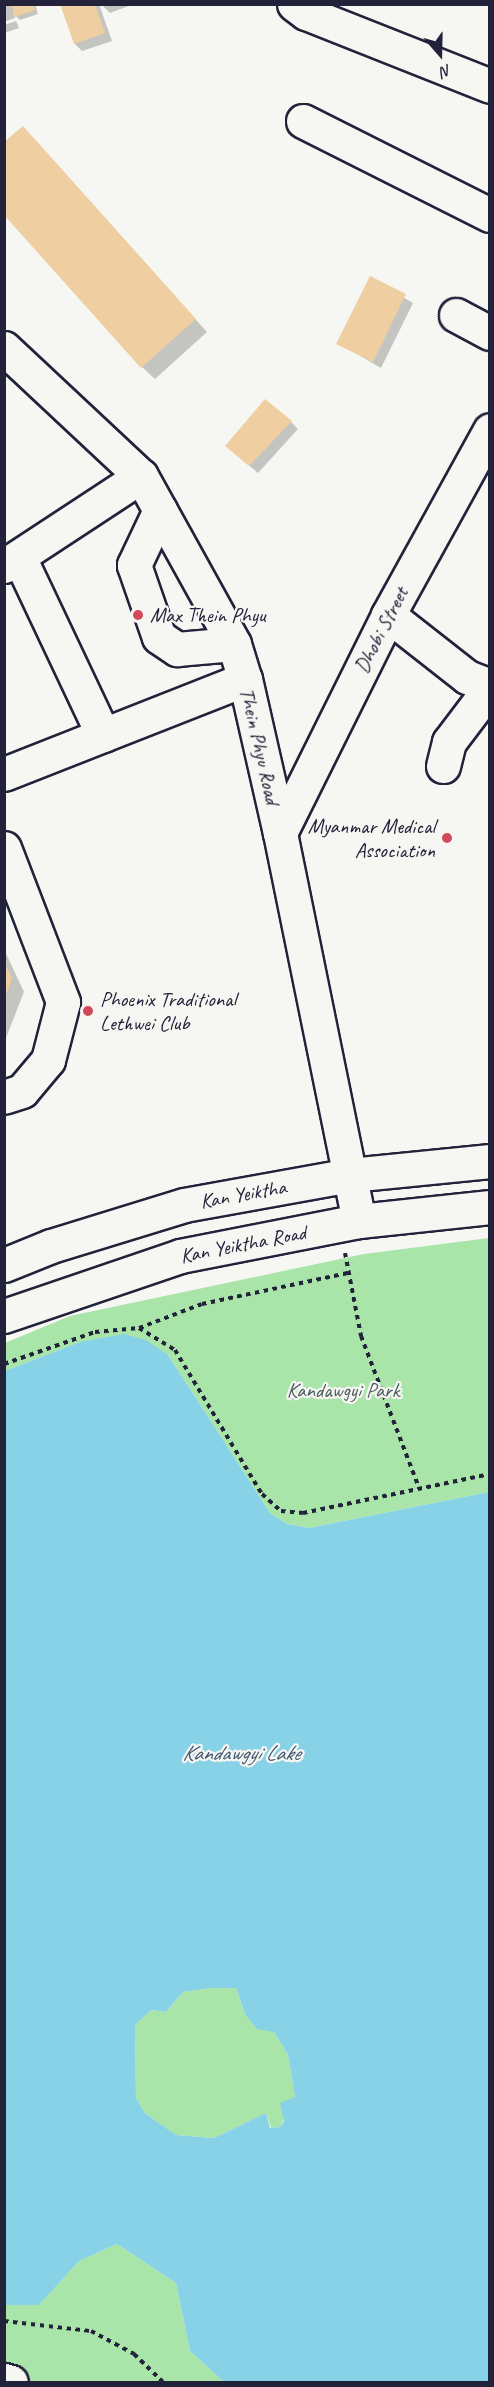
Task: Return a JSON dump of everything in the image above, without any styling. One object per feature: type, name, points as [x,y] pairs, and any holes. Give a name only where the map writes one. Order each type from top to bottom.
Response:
[{"type":"main road","points":[[310,7],[489,86]]},
{"type":"main road","points":[[303,121],[489,215]]},
{"type":"main road","points":[[456,315],[489,333]]},
{"type":"main road","name":"Thein Phyu Road","points":[[4,348],[141,476],[234,644],[245,679],[280,833],[359,1221]]},
{"type":"main road","name":"Dhobi Street","points":[[280,833],[388,615],[489,430]]},
{"type":"main road","points":[[103,735],[9,562],[141,476]]},
{"type":"main road","points":[[160,510],[134,565],[159,637],[177,650],[234,644]]},
{"type":"main road","points":[[388,615],[467,677],[489,687],[449,742],[443,766]]},
{"type":"main road","points":[[5,782],[103,735],[245,679]]},
{"type":"main road","points":[[4,848],[63,1002],[48,1060],[22,1091],[4,1097]]},
{"type":"main road","name":"Kan Yeiktha","points":[[4,1264],[51,1246],[184,1205],[350,1175],[489,1161]]},
{"type":"main road","name":"Kan Yeiktha Road","points":[[4,1316],[180,1256],[359,1221],[489,1207]]},
{"type":"main road","points":[[4,2380],[11,2382]]},
{"type":"path","points":[[359,1221],[345,1249],[348,1273],[376,1381],[419,1488]]},
{"type":"path","points":[[4,1364],[95,1332],[138,1328],[202,1304],[348,1273]]},
{"type":"path","points":[[138,1328],[176,1350],[262,1494],[281,1511],[303,1513],[489,1474]]},
{"type":"path","points":[[4,2321],[91,2331],[134,2354],[163,2382]]},
{"type":"green space","name":"Kandawgyi Park","points":[[489,1238],[489,1492],[309,1528],[287,1524],[270,1513],[168,1355],[80,1342],[5,1371],[5,1343],[70,1316],[364,1254]]},
{"type":"green space","points":[[211,1988],[236,1988],[245,2014],[274,2032],[288,2055],[295,2097],[280,2127],[271,2128],[266,2113],[214,2138],[176,2135],[145,2113],[136,2098],[135,2025],[151,2010],[166,2012],[183,1992]]},
{"type":"green space","points":[[117,2244],[176,2283],[190,2351],[224,2382],[5,2382],[5,2305],[39,2305],[79,2261]]},
{"type":"water","name":"Kandawgyi Lake","points":[[124,1334],[146,1340],[168,1355],[270,1513],[287,1524],[309,1528],[489,1492],[489,2382],[224,2382],[190,2351],[176,2283],[117,2244],[79,2261],[39,2305],[5,2305],[5,1371],[80,1342]],"holes":[[[211,1988],[236,1988],[245,2014],[257,2029],[274,2032],[288,2055],[295,2097],[280,2103],[284,2121],[280,2127],[270,2128],[266,2113],[214,2138],[176,2135],[145,2113],[136,2098],[135,2025],[151,2010],[166,2012],[183,1992]]]},
{"type":"building","points":[[11,4],[33,4],[35,10],[15,17]]},
{"type":"building","points":[[60,4],[95,4],[105,33],[74,44]]},
{"type":"building","points":[[23,126],[196,319],[141,368],[4,215],[4,142]]},
{"type":"building","points":[[370,276],[406,294],[373,362],[336,344]]},
{"type":"building","points":[[265,399],[292,421],[249,466],[225,446]]},
{"type":"building","points":[[4,961],[12,978],[5,998],[4,998]]},
{"type":"place","name":"Max Thein Phyu","points":[[138,615]]},
{"type":"place","name":"Myanmar Medical Association","points":[[447,838]]},
{"type":"place","name":"Phoenix Traditional Lethwei Club","points":[[88,1011]]}]
